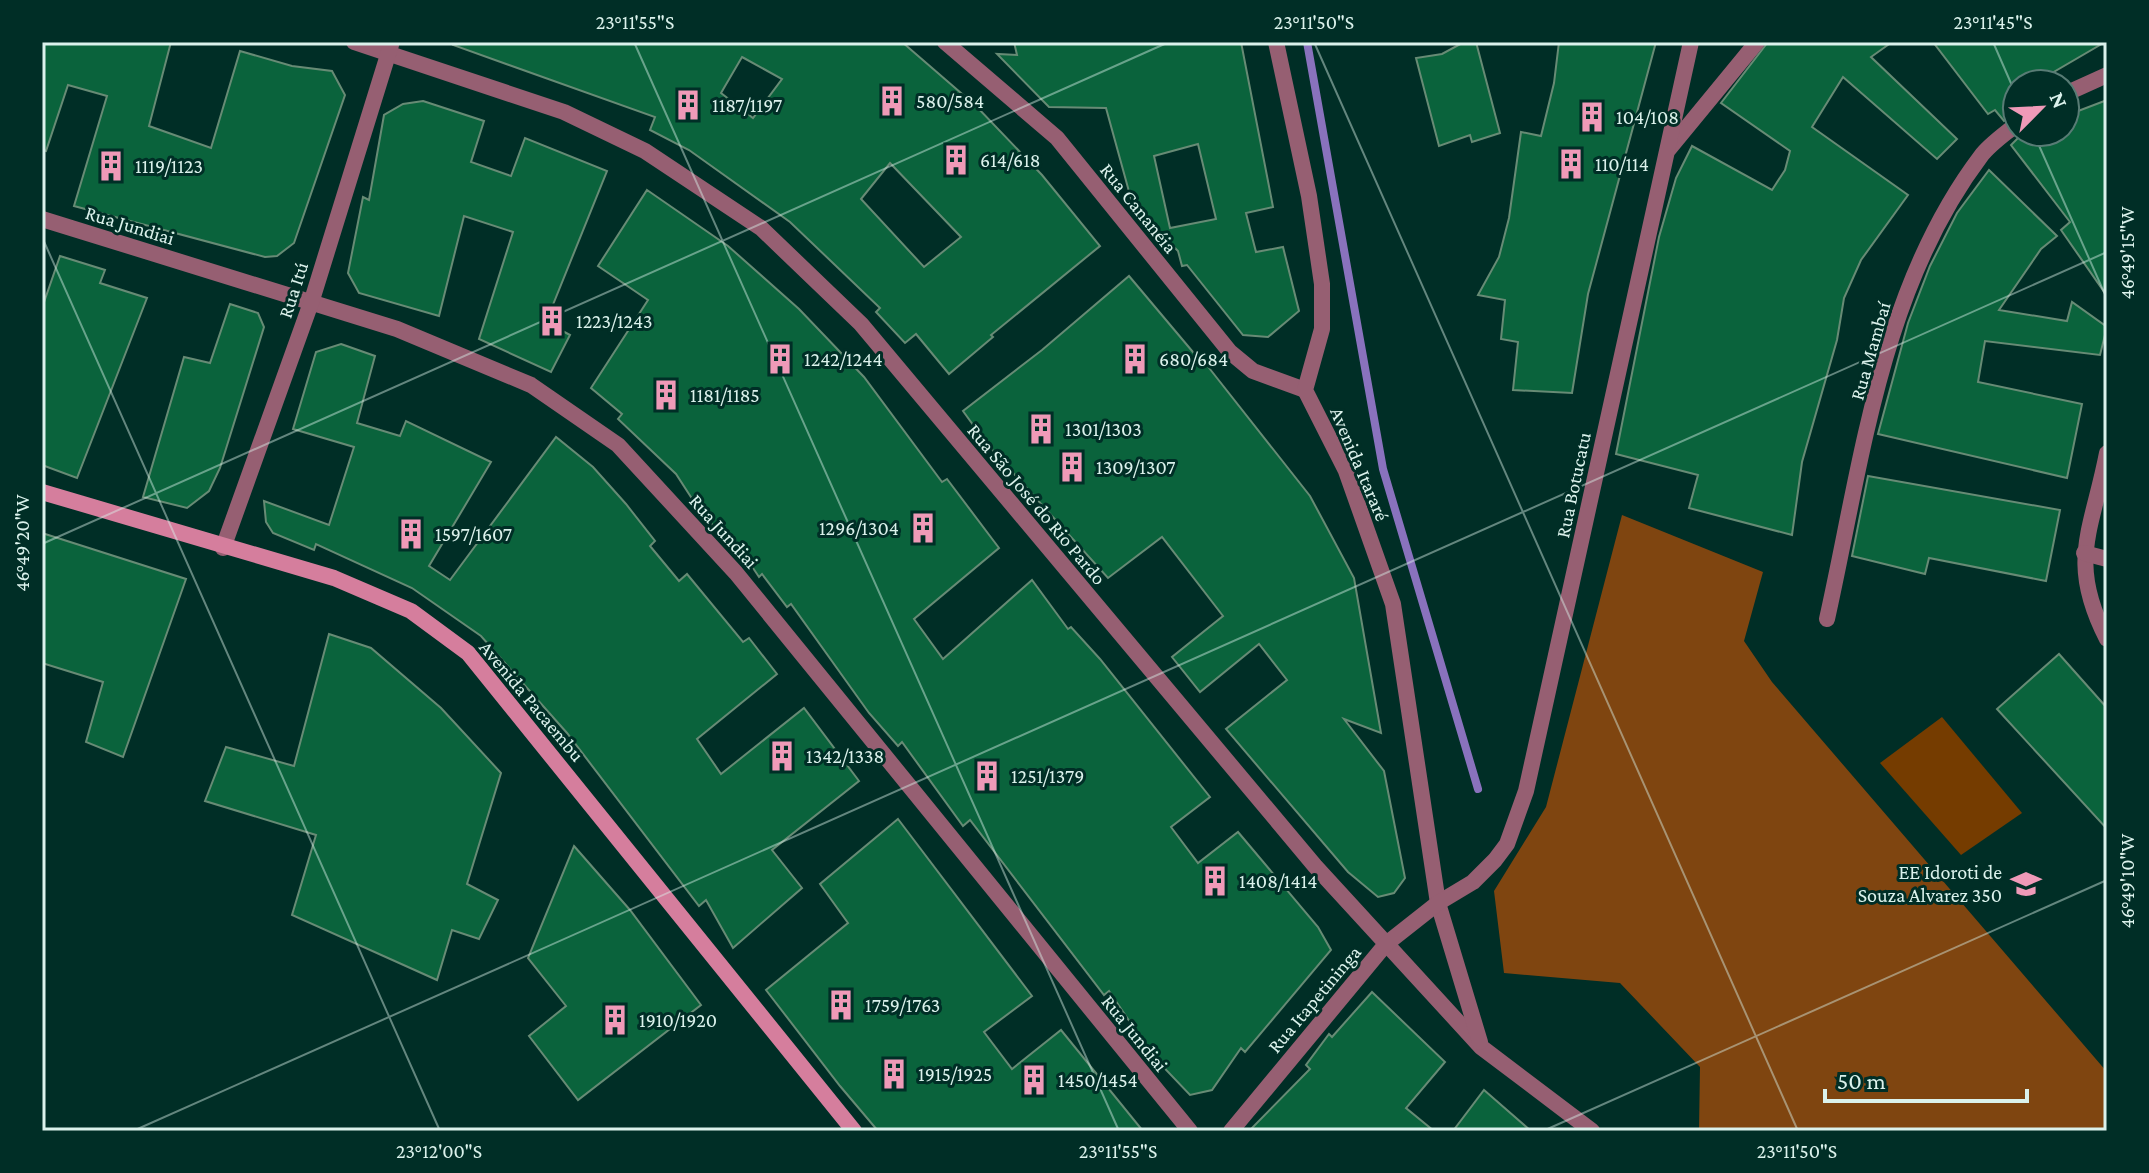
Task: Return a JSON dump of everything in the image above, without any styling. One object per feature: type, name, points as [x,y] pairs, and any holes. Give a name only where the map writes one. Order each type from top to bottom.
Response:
[{"type":"main road","name":"Avenida Pacaembu","points":[[42,492],[347,584],[411,611],[468,653],[854,1131]]},
{"type":"street","name":"Rua São José do Rio Pardo","points":[[354,42],[391,47],[564,112],[645,151],[761,228],[861,324],[1315,866],[1386,944],[1481,1047],[1592,1131]]},
{"type":"street","name":"Rua Cananéia","points":[[945,42],[1057,138],[1230,352],[1253,371],[1305,390]]},
{"type":"street","name":"Avenida Itararé","points":[[1276,42],[1309,196],[1322,284],[1322,329],[1305,390],[1346,471],[1393,604],[1438,903],[1481,1047]]},
{"type":"street","name":"Rua Botucatu","points":[[1438,903],[1473,882],[1495,860],[1507,844],[1526,791],[1691,42]]},
{"type":"street","points":[[1668,150],[1757,42]]},
{"type":"street","name":"Rua Itú","points":[[223,548],[312,300],[391,47]]},
{"type":"street","points":[[2081,87],[2107,75]]},
{"type":"street","name":"Rua Mambaí","points":[[1827,619],[1891,333],[1928,241],[1982,155],[2001,138]]},
{"type":"street","name":"Rua Jundiai","points":[[42,219],[312,300],[397,329],[531,385],[618,445],[736,573],[1190,1131]]},
{"type":"street","points":[[2107,453],[2084,553],[2084,583],[2107,639]]},
{"type":"street","points":[[2084,553],[2107,559]]},
{"type":"street","name":"Rua Itapetininga","points":[[1231,1131],[1386,944],[1438,903]]},
{"type":"shaded area","points":[[1622,515],[1763,572],[1744,641],[1772,682],[2107,1072],[2107,1131],[1699,1131],[1700,1067],[1620,983],[1504,973],[1494,891],[1546,807]]},
{"type":"shaded area","points":[[1942,717],[2022,813],[1961,855],[1880,763]]},
{"type":"building","points":[[42,42],[171,42],[149,126],[211,148],[240,51],[292,66],[332,71],[345,95],[294,243],[277,256],[265,257],[74,206],[107,96],[68,85],[46,151],[42,150]]},
{"type":"building","points":[[454,42],[902,42],[976,106],[1042,175],[1100,246],[991,335],[993,337],[949,374],[916,334],[905,343],[876,312],[880,308],[790,222],[689,150],[650,130],[655,117],[453,45]],"holes":[[[742,57],[782,79],[753,118],[721,93]],[[890,163],[961,237],[924,267],[861,199]]]},
{"type":"building","points":[[1014,42],[1241,42],[1273,207],[1246,213],[1256,252],[1283,247],[1299,311],[1268,337],[1243,335],[1187,265],[1182,266],[1178,251],[1133,206],[1106,108],[1049,107],[997,54],[1017,55]],"holes":[[[1198,144],[1216,219],[1170,228],[1154,156]]]},
{"type":"building","points":[[1464,42],[1476,42],[1500,133],[1472,142],[1470,135],[1439,146],[1416,58],[1442,54]]},
{"type":"building","points":[[1559,42],[1656,42],[1588,294],[1572,393],[1513,390],[1518,342],[1501,339],[1505,300],[1478,295],[1499,257],[1509,218],[1521,132],[1541,136],[1554,83]]},
{"type":"building","points":[[1768,42],[1892,42],[1871,57],[1957,139],[1937,159],[1843,77],[1812,127],[1908,195],[1861,260],[1844,298],[1837,340],[1802,462],[1792,535],[1689,508],[1698,475],[1616,454],[1659,237],[1676,178],[1692,146],[1772,190],[1785,170],[1790,151],[1721,103]]},
{"type":"building","points":[[1933,42],[2105,42],[2060,68],[2001,68],[2001,117],[1995,110],[1988,114]]},
{"type":"building","points":[[2107,100],[2107,296],[2061,230],[2070,222],[2013,148],[2081,148],[2081,110]]},
{"type":"building","points":[[423,101],[484,121],[471,162],[511,176],[525,138],[607,171],[546,322],[570,335],[551,372],[479,339],[513,232],[464,216],[439,316],[359,293],[348,273],[363,197],[369,200],[384,115],[403,104]]},
{"type":"building","points":[[1989,170],[2057,236],[2041,249],[1999,310],[2067,321],[2072,302],[2107,327],[2100,355],[1985,341],[1978,382],[2082,404],[2067,478],[1878,434],[1908,323],[1930,266],[1957,213]]},
{"type":"building","points":[[647,190],[728,246],[799,309],[864,377],[942,482],[947,479],[999,548],[914,619],[943,659],[1032,580],[1068,629],[1071,627],[1100,659],[1210,797],[1171,827],[1198,863],[1238,832],[1318,927],[1331,950],[1245,1052],[1241,1048],[1212,1090],[1190,1095],[1130,1032],[1134,1028],[1109,991],[1104,995],[970,820],[963,826],[902,742],[898,746],[869,713],[791,604],[787,607],[762,574],[759,577],[733,538],[728,543],[698,508],[676,474],[618,419],[622,414],[591,388],[648,300],[598,266]]},
{"type":"building","points":[[60,256],[105,270],[100,283],[147,298],[77,478],[42,465],[42,308]]},
{"type":"building","points":[[1129,276],[1203,364],[1202,359],[1310,496],[1354,578],[1381,733],[1344,719],[1384,771],[1405,878],[1394,893],[1378,897],[1348,872],[1226,729],[1287,680],[1259,644],[1200,692],[1172,657],[1223,616],[1162,537],[1108,578],[987,444],[963,411],[1042,350]]},
{"type":"building","points":[[230,304],[258,313],[264,327],[220,468],[209,491],[187,508],[143,497],[184,357],[210,363]]},
{"type":"building","points":[[341,344],[375,356],[357,423],[400,436],[406,421],[491,462],[429,566],[450,580],[556,437],[593,467],[626,504],[655,541],[650,546],[679,581],[687,574],[743,642],[749,638],[777,674],[697,739],[721,774],[804,708],[859,781],[772,850],[802,888],[733,948],[706,900],[699,906],[567,733],[481,636],[412,588],[316,544],[314,550],[273,533],[266,522],[264,501],[329,525],[354,447],[293,429],[316,352]]},
{"type":"building","points":[[1868,476],[2060,510],[2046,581],[1929,558],[1925,574],[1852,556]]},
{"type":"building","points":[[42,533],[186,579],[123,757],[86,742],[103,682],[42,663]]},
{"type":"building","points":[[329,634],[371,648],[441,708],[501,773],[467,884],[498,900],[479,939],[452,930],[437,980],[292,915],[316,835],[205,801],[226,747],[294,766]]},
{"type":"building","points":[[2059,654],[2107,708],[2107,829],[1997,709]]},
{"type":"building","points":[[898,819],[1032,996],[984,1032],[1012,1069],[1061,1030],[1143,1131],[878,1131],[840,1086],[766,990],[848,923],[820,884]]},
{"type":"building","points":[[574,846],[630,910],[701,1005],[578,1100],[529,1036],[566,1006],[528,958]]},
{"type":"building","points":[[1372,992],[1445,1062],[1406,1108],[1434,1131],[1249,1131],[1310,1069],[1306,1065],[1329,1034],[1332,1037]]},
{"type":"building","points":[[1484,1090],[1531,1131],[1453,1131]]},
{"type":"waterway","points":[[1307,42],[1383,469],[1478,789]]},
{"type":"place","name":"580/584","points":[[892,101]]},
{"type":"place","name":"1187/1197","points":[[688,105]]},
{"type":"place","name":"104/108","points":[[1592,117]]},
{"type":"place","name":"614/618","points":[[956,160]]},
{"type":"place","name":"110/114","points":[[1571,164]]},
{"type":"place","name":"1119/1123","points":[[111,166]]},
{"type":"place","name":"1223/1243","points":[[552,321]]},
{"type":"place","name":"1242/1244","points":[[780,359]]},
{"type":"place","name":"680/684","points":[[1135,359]]},
{"type":"place","name":"1181/1185","points":[[666,395]]},
{"type":"place","name":"1301/1303","points":[[1041,429]]},
{"type":"place","name":"1309/1307","points":[[1072,467]]},
{"type":"place","name":"1296/1304","points":[[923,528]]},
{"type":"place","name":"1597/1607","points":[[411,534]]},
{"type":"place","name":"1342/1338","points":[[782,756]]},
{"type":"place","name":"1251/1379","points":[[987,776]]},
{"type":"place","name":"1408/1414","points":[[1215,881]]},
{"type":"place","name":"EE Idoroti de Souza Alvarez 350","points":[[2026,884]]},
{"type":"place","name":"1759/1763","points":[[841,1005]]},
{"type":"place","name":"1910/1920","points":[[615,1020]]},
{"type":"place","name":"1915/1925","points":[[894,1074]]},
{"type":"place","name":"1450/1454","points":[[1034,1080]]}]
